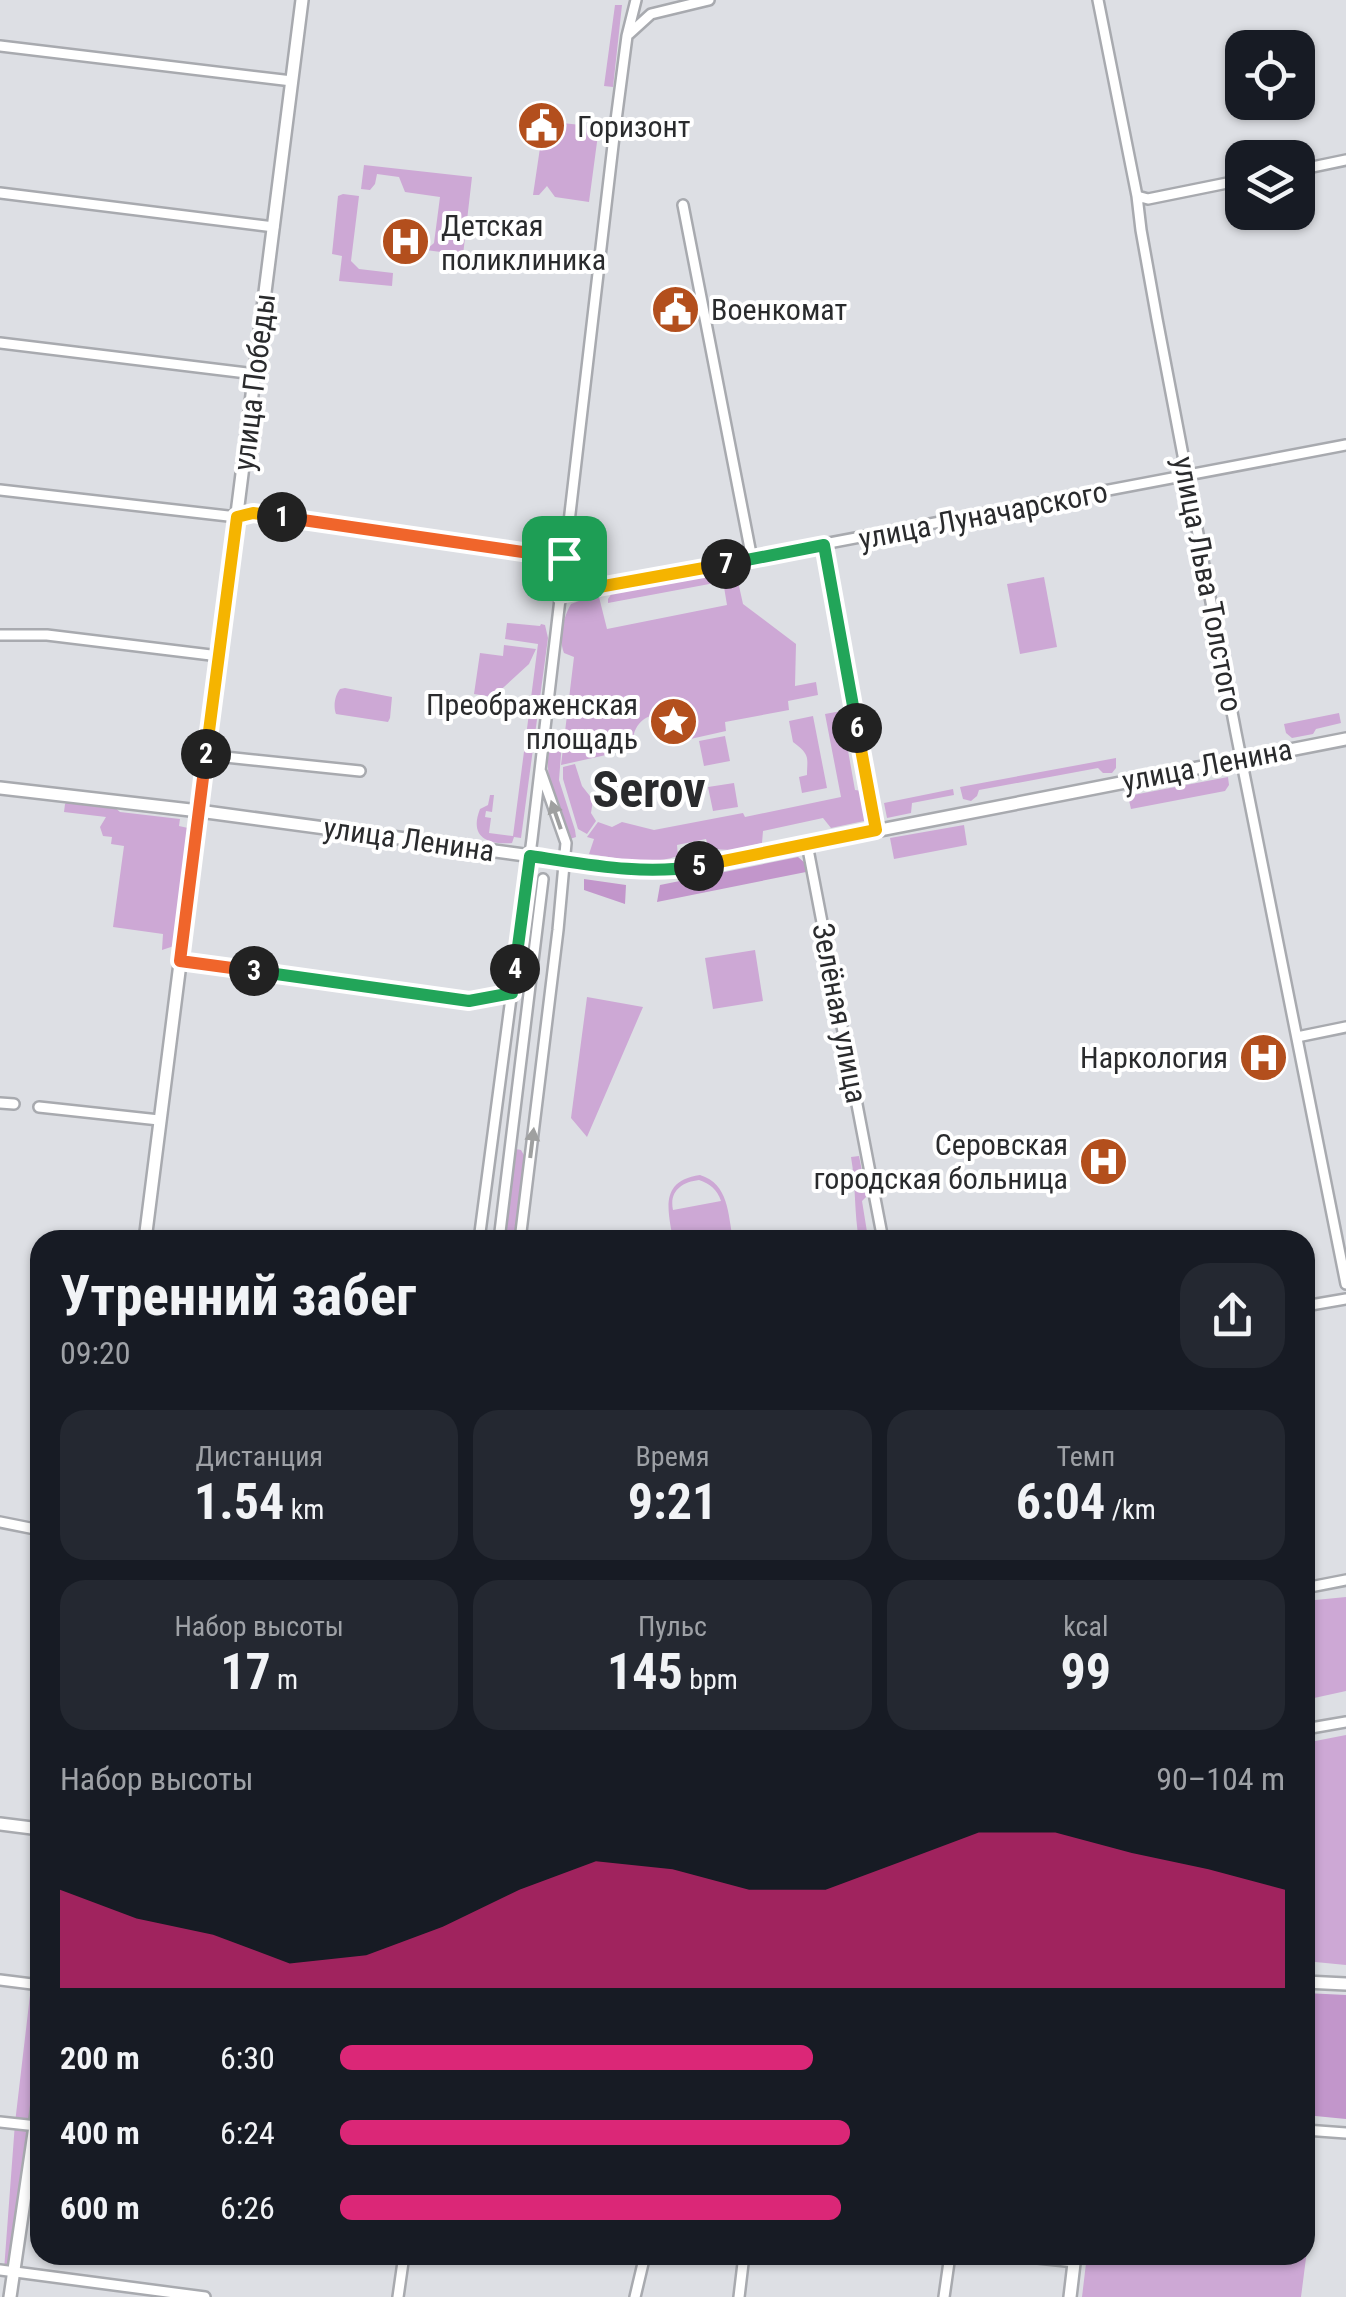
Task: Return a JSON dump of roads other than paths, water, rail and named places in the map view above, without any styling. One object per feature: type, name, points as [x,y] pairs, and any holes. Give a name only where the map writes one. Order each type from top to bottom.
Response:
[{"type":"main road","name":"улица Победы","points":[[147,1230],[302,0]]},
{"type":"main road","name":"улица Ленина","points":[[0,788],[628,870],[675,870],[1346,738]]},
{"type":"main road","points":[[0,1824],[30,1828]]},
{"type":"main road","points":[[1315,1982],[1346,1984]]},
{"type":"main road","points":[[10,2297],[30,2179]]},
{"type":"main road","points":[[1070,2297],[1074,2265]]},
{"type":"street","points":[[479,1230],[530,856],[627,36],[636,0]]},
{"type":"street","points":[[627,36],[651,14],[709,0]]},
{"type":"street","name":"улица Льва Толстого","points":[[1098,0],[1138,196],[1141,230],[1240,759],[1346,1284]]},
{"type":"street","points":[[0,46],[292,82]]},
{"type":"street","points":[[1315,166],[1346,160]]},
{"type":"street","points":[[1138,196],[1148,199],[1225,183]]},
{"type":"street","points":[[0,193],[274,227]]},
{"type":"street","points":[[683,204],[752,559]]},
{"type":"street","points":[[0,344],[255,374]]},
{"type":"street","name":"улица Луначарского","points":[[560,594],[1346,445]]},
{"type":"street","points":[[0,490],[237,517],[253,513],[564,558]]},
{"type":"street","points":[[824,545],[876,830]]},
{"type":"street","points":[[0,635],[47,635],[219,656]]},
{"type":"street","points":[[206,755],[360,771]]},
{"type":"street","points":[[521,1230],[566,843],[540,769]]},
{"type":"street","name":"Зелёная улица","points":[[808,844],[881,1230]]},
{"type":"street","points":[[499,1230],[543,880]]},
{"type":"street","points":[[180,961],[435,998],[469,1001],[512,993]]},
{"type":"street","points":[[1297,1037],[1346,1027]]},
{"type":"street","points":[[0,1102],[14,1104]]},
{"type":"street","points":[[38,1107],[160,1120]]},
{"type":"street","points":[[1315,1304],[1346,1299]]},
{"type":"street","points":[[0,1522],[30,1528]]},
{"type":"street","points":[[1315,1586],[1346,1580]]},
{"type":"street","points":[[1315,1728],[1346,1722]]},
{"type":"street","points":[[0,1980],[30,1984]]},
{"type":"street","points":[[0,2122],[30,2125]]},
{"type":"street","points":[[1315,2131],[1346,2134]]},
{"type":"street","points":[[398,2297],[403,2265]]},
{"type":"street","points":[[635,2297],[643,2265]]},
{"type":"street","points":[[739,2297],[743,2265]]},
{"type":"street","points":[[944,2297],[949,2265]]},
{"type":"street","points":[[0,2270],[205,2297]]},
{"type":"place","name":"Горизонт","points":[[542,126]]},
{"type":"place","name":"Детская поликлиника","points":[[406,242]]},
{"type":"place","name":"Военкомат","points":[[676,309]]},
{"type":"place","name":"Преображенская площадь","points":[[673,721]]},
{"type":"place","name":"Наркология","points":[[1263,1057]]},
{"type":"place","name":"Серовская городская больница","points":[[1103,1161]]},
{"type":"district","name":"Serov","points":[[649,790]]}]
